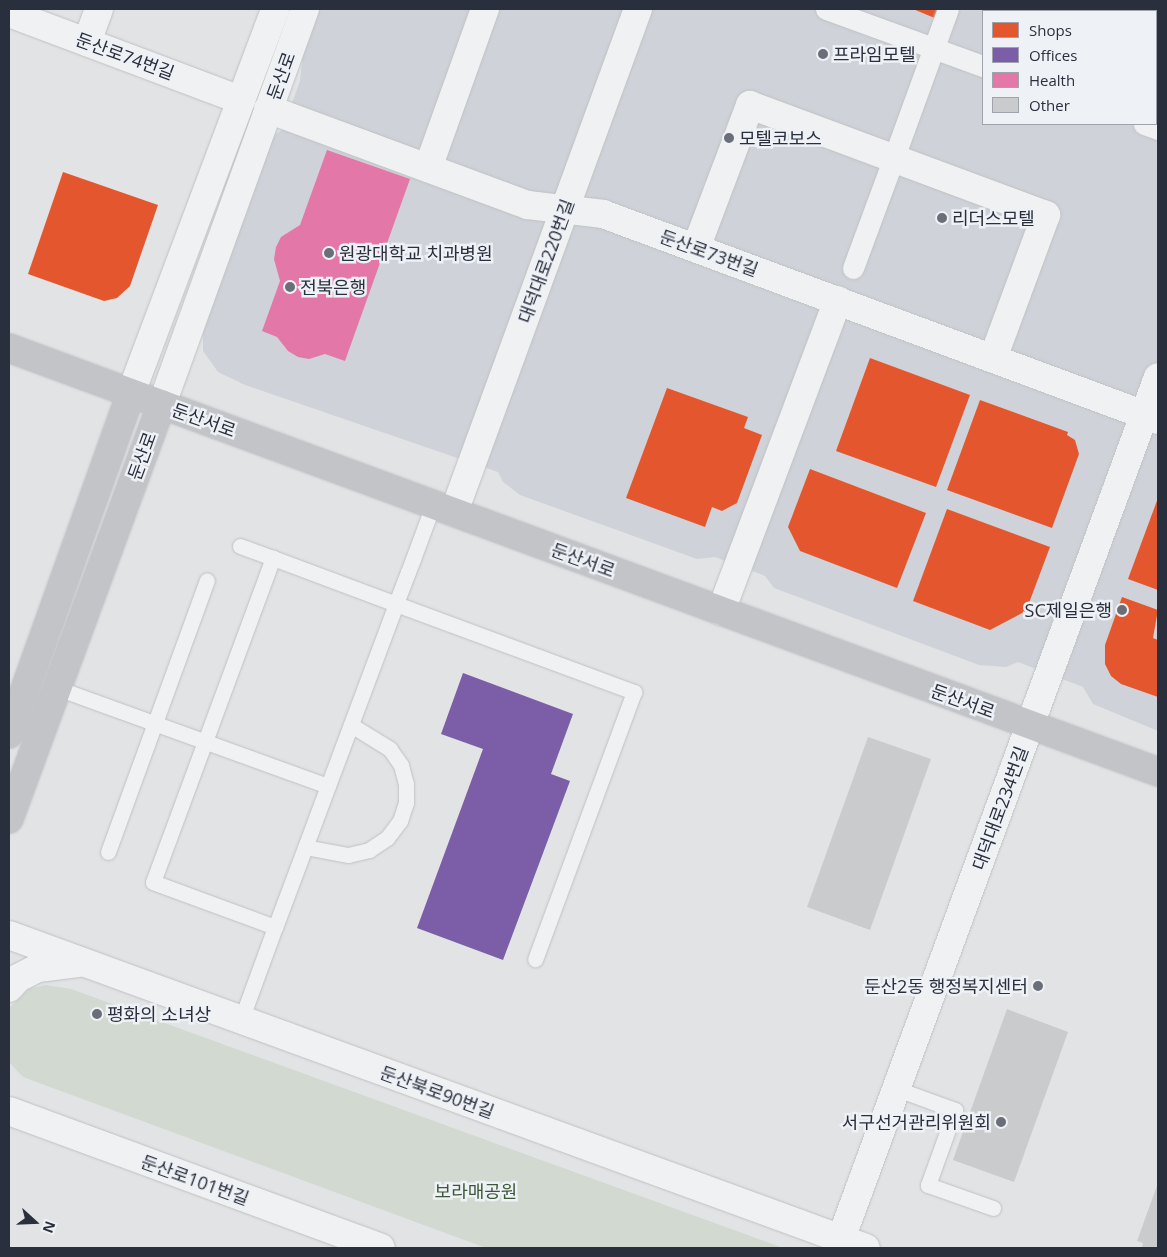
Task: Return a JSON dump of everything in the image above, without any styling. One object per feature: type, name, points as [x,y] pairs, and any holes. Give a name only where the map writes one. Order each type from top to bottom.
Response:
[{"type":"main road","name":"둔산서로","points":[[9,348],[1158,772]]},
{"type":"main road","name":"둔산로","points":[[9,734],[131,393]]},
{"type":"main road","name":"둔산로","points":[[9,819],[162,404]]},
{"type":"street","points":[[87,42],[99,9]]},
{"type":"street","name":"둔산로","points":[[131,393],[275,9]]},
{"type":"street","name":"둔산로","points":[[162,404],[305,9]]},
{"type":"street","points":[[428,168],[485,9]]},
{"type":"street","name":"대덕대로220번길","points":[[443,508],[565,209],[638,9]]},
{"type":"street","points":[[826,9],[982,66]]},
{"type":"street","points":[[853,268],[948,9]]},
{"type":"street","name":"둔산로74번길","points":[[9,13],[241,100]]},
{"type":"street","points":[[696,248],[750,105],[1046,215],[993,358]]},
{"type":"street","name":"둔산로73번길","points":[[268,109],[528,204],[602,214],[838,300],[1151,418]]},
{"type":"street","points":[[721,611],[838,300]]},
{"type":"street","name":"대덕대로234번길","points":[[841,1239],[1030,725],[1151,418],[1158,376]]},
{"type":"street","name":"둔산북로90번길","points":[[9,935],[866,1248]]},
{"type":"street","points":[[9,988],[18,978],[38,968],[84,963]]},
{"type":"street","points":[[9,1090],[20,1115]]},
{"type":"street","name":"둔산로101번길","points":[[20,1115],[380,1248]]},
{"type":"lane","points":[[241,1020],[396,604],[443,508]]},
{"type":"lane","points":[[240,546],[634,692],[535,959]]},
{"type":"lane","points":[[274,558],[154,882],[275,928]]},
{"type":"lane","points":[[108,852],[207,580]]},
{"type":"lane","points":[[57,688],[328,786]]},
{"type":"lane","points":[[305,847],[348,855],[369,850],[386,838],[400,821],[406,793],[401,765],[390,749],[351,725]]},
{"type":"lane","points":[[896,1089],[955,1110],[928,1184],[994,1208]]},
{"type":"shaded area","points":[[319,9],[1158,9],[1158,731],[1093,704],[1083,687],[1018,662],[1006,667],[979,665],[774,588],[765,576],[715,557],[697,559],[520,495],[503,482],[498,472],[245,385],[218,372],[203,351],[203,323],[269,146],[275,134],[282,130],[300,81],[303,52]]},
{"type":"green space","name":"보라매공원","points":[[45,985],[71,989],[783,1248],[486,1248],[23,1077],[9,1062],[9,1008],[29,989]]},
{"type":"building: Shops","points":[[913,9],[941,9],[937,19]]},
{"type":"building: Shops","points":[[1082,9],[1086,10],[1060,10]]},
{"type":"building: Shops","points":[[1158,22],[1158,108],[1157,108]]},
{"type":"building: Shops","points":[[63,172],[158,205],[130,286],[117,298],[104,301],[28,274]]},
{"type":"building: Shops","points":[[870,358],[970,395],[936,487],[836,451]]},
{"type":"building: Shops","points":[[667,388],[748,417],[744,428],[762,435],[737,503],[722,511],[712,507],[705,527],[626,498]]},
{"type":"building: Shops","points":[[980,400],[1068,432],[1067,435],[1075,440],[1079,454],[1052,528],[947,490]]},
{"type":"building: Shops","points":[[810,469],[926,513],[897,588],[800,551],[788,527]]},
{"type":"building: Shops","points":[[1158,498],[1158,590],[1128,579]]},
{"type":"building: Shops","points":[[947,509],[1050,547],[1026,611],[990,630],[913,601]]},
{"type":"building: Shops","points":[[1122,597],[1158,610],[1153,638],[1158,640],[1158,697],[1121,684],[1111,676],[1105,664],[1105,645]]},
{"type":"building: Offices","points":[[463,673],[573,714],[551,774],[570,781],[503,960],[417,928],[483,749],[441,734]]},
{"type":"building: Health","name":"원광대학교 치과병원","points":[[327,150],[410,179],[345,361],[325,354],[309,359],[298,357],[288,351],[277,337],[262,331],[280,281],[274,259],[276,247],[281,237],[300,225]]},
{"type":"building: Other","points":[[868,737],[931,759],[870,930],[807,907]]},
{"type":"building: Other","name":"서구선거관리위원회","points":[[1007,1009],[1068,1032],[1014,1182],[953,1160]]},
{"type":"building: Other","points":[[1158,1183],[1158,1248],[1142,1248],[1143,1243],[1137,1241]]},
{"type":"place","name":"프라임모텔","points":[[823,54]]},
{"type":"place","name":"모텔코보스","points":[[729,138]]},
{"type":"place","name":"리더스모텔","points":[[942,218]]},
{"type":"place","name":"원광대학교 치과병원","points":[[329,253]]},
{"type":"place","name":"전북은행","points":[[290,287]]},
{"type":"place","name":"SC제일은행","points":[[1122,610]]},
{"type":"place","name":"둔산2동 행정복지센터","points":[[1038,986]]},
{"type":"place","name":"평화의 소녀상","points":[[97,1014]]},
{"type":"place","name":"서구선거관리위원회","points":[[1001,1122]]}]
